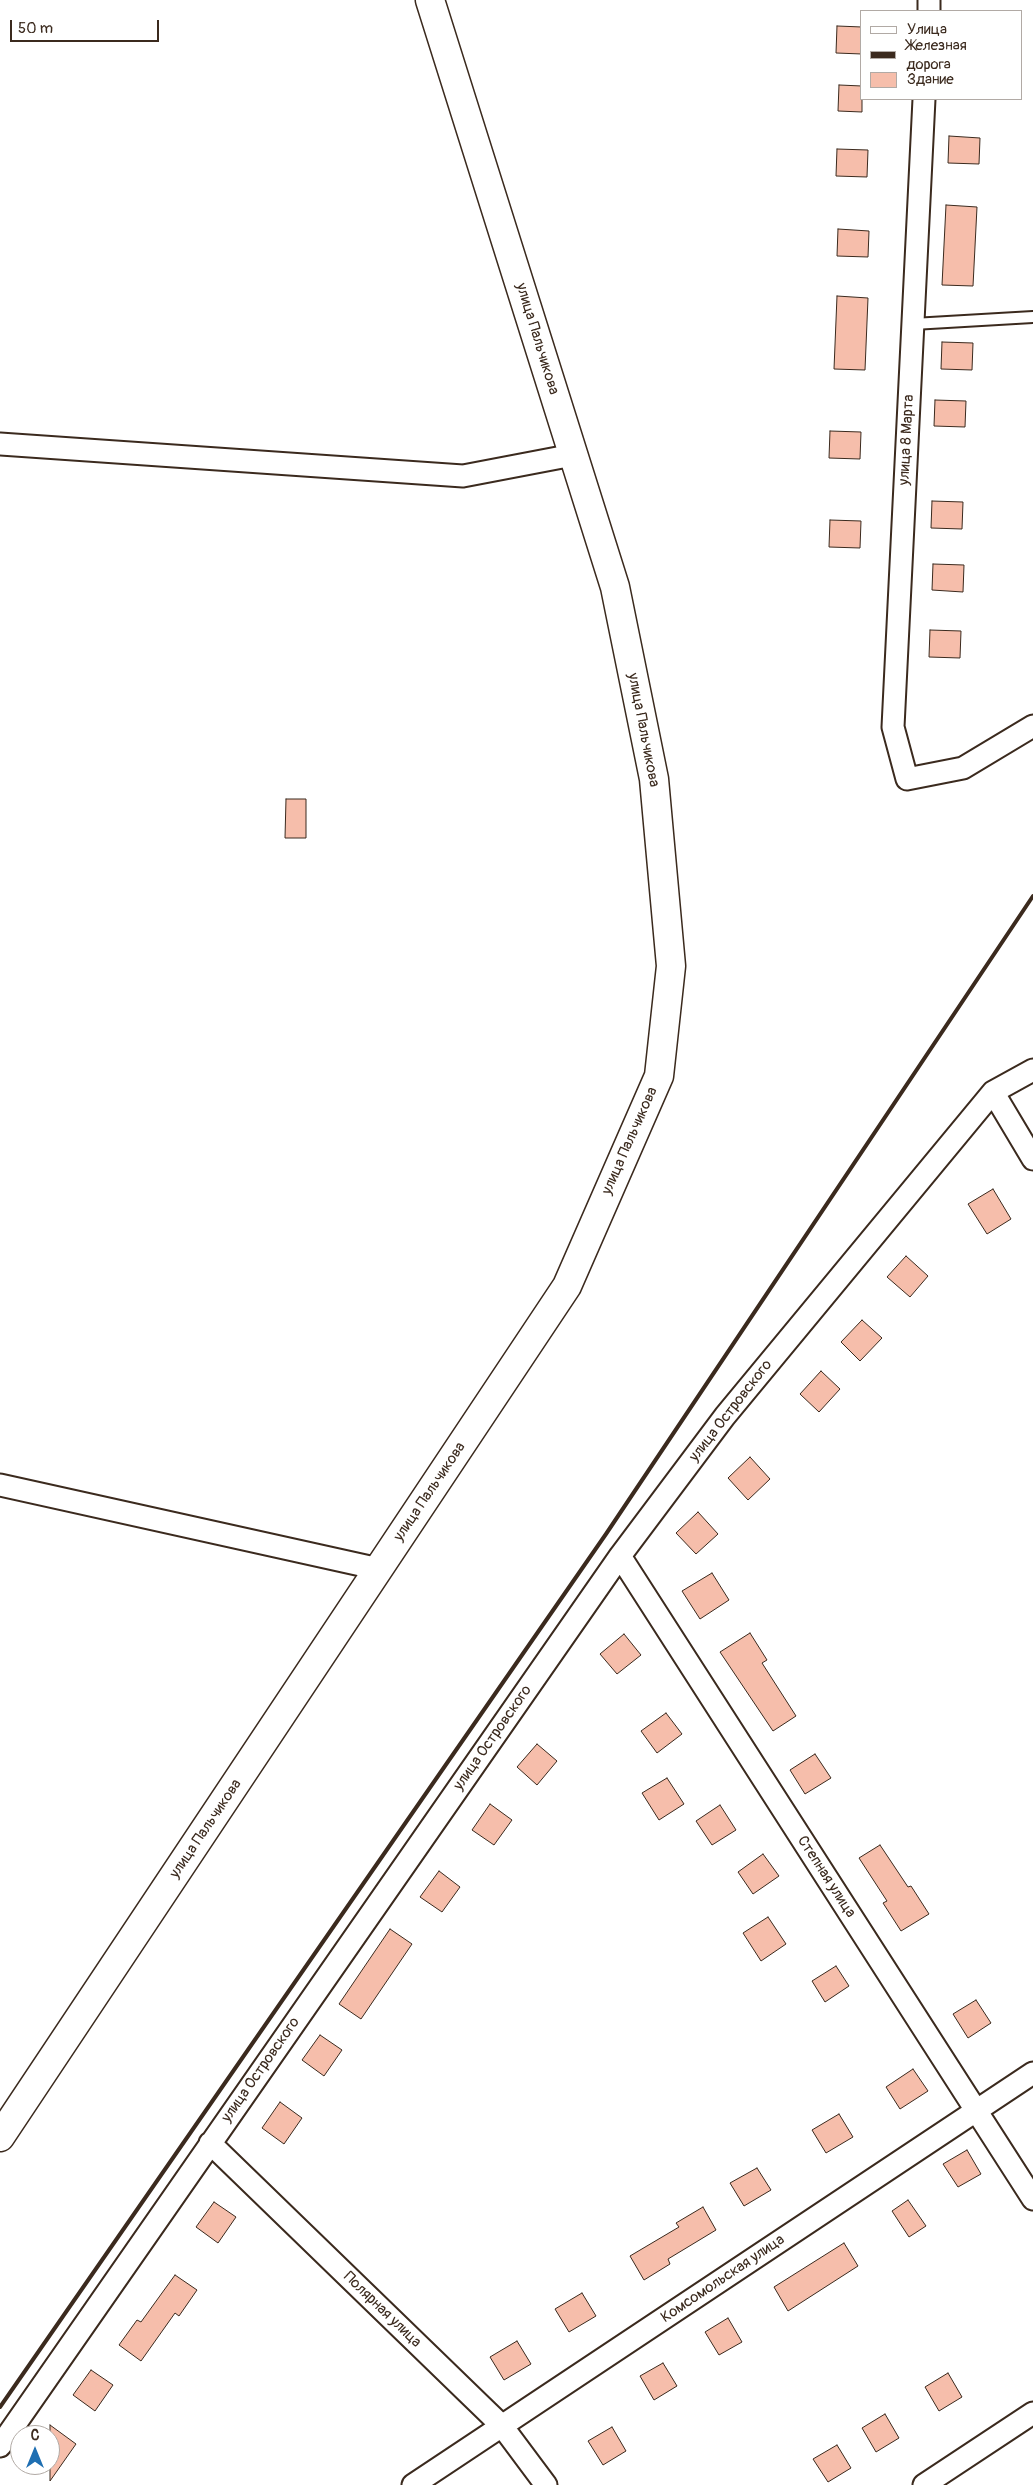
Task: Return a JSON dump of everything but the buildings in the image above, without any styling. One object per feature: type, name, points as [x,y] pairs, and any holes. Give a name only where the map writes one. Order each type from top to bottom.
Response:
[{"type":"street","name":"улица Пальчикова","points":[[0,2137],[567,1286],[659,1076],[671,966],[654,779],[614,587],[430,0]]},
{"type":"street","name":"улица 8 Марта","points":[[924,100],[893,727],[907,779],[964,768],[1033,726]]},
{"type":"street","points":[[0,444],[462,476],[573,455]]},
{"type":"street","name":"улица Островского","points":[[0,2446],[620,1556],[724,1416],[993,1092],[1033,1070]]},
{"type":"street","points":[[993,1092],[1033,1160]]},
{"type":"street","points":[[0,1485],[379,1569]]},
{"type":"street","name":"Степная улица","points":[[620,1556],[1033,2199]]},
{"type":"street","name":"Комсомольская улица","points":[[413,2485],[1033,2073]]},
{"type":"street","name":"Полярная улица","points":[[210,2143],[502,2426],[546,2485]]},
{"type":"street","points":[[924,2485],[1033,2413]]},
{"type":"lane","points":[[913,324],[1033,317]]},
{"type":"railway","points":[[0,2407],[606,1534],[1033,896]]}]
